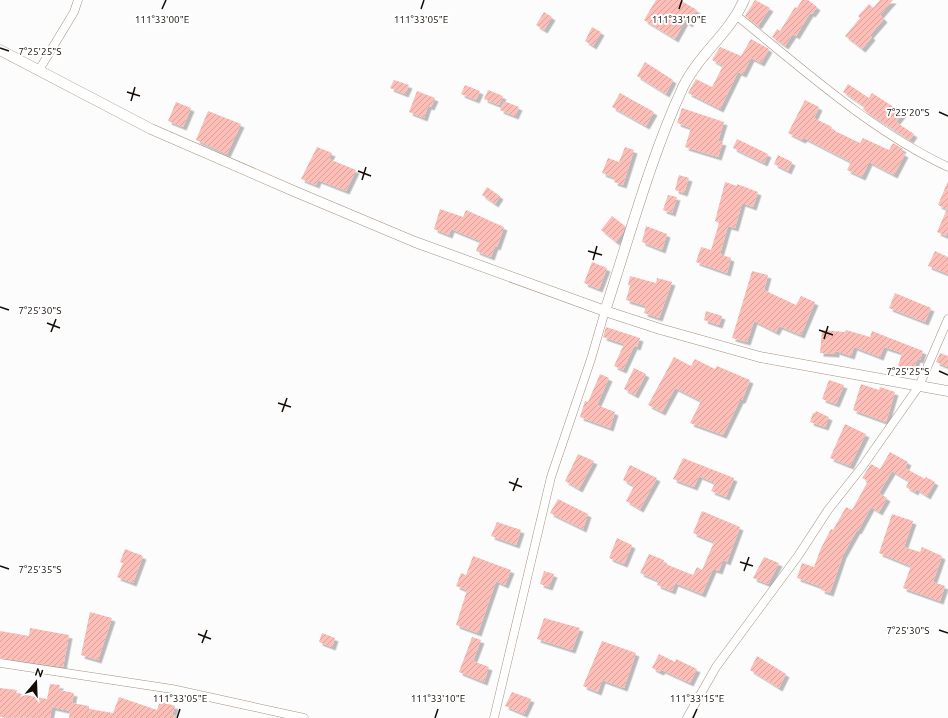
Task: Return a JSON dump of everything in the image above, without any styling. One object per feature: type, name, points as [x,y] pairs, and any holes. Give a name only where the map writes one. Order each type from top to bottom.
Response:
[{"type":"street","points":[[39,70],[74,12],[78,0]]},
{"type":"street","points":[[494,718],[551,477],[591,360],[605,311],[665,130],[691,72],[706,52],[738,16],[744,0]]},
{"type":"street","points":[[738,16],[816,80],[878,127],[922,155],[948,167]]},
{"type":"street","points":[[0,50],[151,129],[296,192],[415,242],[605,311],[660,330],[760,357],[948,391]]},
{"type":"street","points":[[687,718],[716,667],[798,556],[828,510],[862,468],[920,386],[948,319]]},
{"type":"street","points":[[0,663],[172,689],[304,718]]},
{"type":"building","points":[[656,0],[680,0],[697,10],[689,24],[685,21],[675,39],[644,20]]},
{"type":"building","points":[[755,0],[770,8],[758,26],[745,16]]},
{"type":"building","points":[[802,0],[808,0],[817,7],[812,14],[810,13],[796,36],[793,34],[785,46],[772,37],[777,29],[780,31],[795,7],[797,8]]},
{"type":"building","points":[[880,0],[893,0],[880,15],[884,19],[870,35],[872,37],[862,49],[845,36],[860,18],[858,16],[869,4],[873,8]]},
{"type":"building","points":[[544,12],[552,17],[544,30],[536,25]]},
{"type":"building","points":[[592,27],[601,32],[593,46],[585,41]]},
{"type":"building","points":[[751,39],[769,49],[761,63],[751,58],[743,74],[738,72],[720,109],[688,93],[696,79],[712,87],[723,66],[712,60],[720,47],[741,56]]},
{"type":"building","points":[[645,62],[673,80],[666,94],[637,76]]},
{"type":"building","points":[[394,80],[409,85],[405,94],[390,88]]},
{"type":"building","points":[[848,84],[869,98],[872,93],[903,113],[896,122],[914,134],[910,140],[868,113],[863,109],[865,107],[843,92]]},
{"type":"building","points":[[465,85],[480,91],[476,100],[461,94]]},
{"type":"building","points":[[488,90],[503,96],[499,105],[484,99]]},
{"type":"building","points":[[417,91],[435,98],[431,107],[428,106],[424,118],[409,112]]},
{"type":"building","points":[[620,93],[654,112],[646,126],[612,107]]},
{"type":"building","points":[[805,100],[819,107],[814,118],[832,127],[831,129],[860,143],[863,138],[889,150],[893,143],[903,149],[901,152],[905,154],[894,175],[869,162],[862,177],[847,170],[851,162],[804,138],[802,140],[788,133]]},
{"type":"building","points":[[504,101],[519,107],[515,116],[500,110]]},
{"type":"building","points":[[176,102],[191,108],[183,127],[168,121]]},
{"type":"building","points":[[682,108],[724,122],[718,141],[723,142],[718,157],[685,147],[691,128],[677,123]]},
{"type":"building","points":[[208,111],[241,124],[227,154],[196,140]]},
{"type":"building","points":[[737,139],[768,154],[764,163],[733,148]]},
{"type":"building","points":[[317,147],[332,153],[329,159],[356,170],[346,191],[318,180],[316,185],[301,179]]},
{"type":"building","points":[[625,147],[634,150],[623,185],[614,182],[615,178],[602,173],[608,158],[619,162]]},
{"type":"building","points":[[778,155],[792,162],[788,171],[774,164]]},
{"type":"building","points":[[679,175],[689,178],[684,193],[675,190]]},
{"type":"building","points":[[948,181],[948,230],[946,236],[937,232],[947,209],[938,205]]},
{"type":"building","points":[[725,182],[737,186],[737,184],[758,192],[753,207],[742,203],[735,228],[728,226],[720,254],[731,258],[727,273],[696,262],[701,247],[711,250],[719,223],[715,221]]},
{"type":"building","points":[[487,187],[500,196],[495,204],[482,195]]},
{"type":"building","points":[[668,195],[677,197],[672,213],[663,210]]},
{"type":"building","points":[[440,209],[463,217],[466,210],[504,227],[497,247],[495,246],[491,257],[476,251],[480,241],[451,229],[449,235],[434,229]]},
{"type":"building","points":[[612,216],[625,226],[616,242],[601,230]]},
{"type":"building","points":[[646,226],[667,234],[662,250],[642,242]]},
{"type":"building","points":[[935,251],[948,257],[948,274],[928,266]]},
{"type":"building","points":[[592,262],[607,268],[599,289],[584,283]]},
{"type":"building","points":[[752,271],[768,275],[764,290],[796,305],[801,296],[815,302],[801,335],[779,326],[776,332],[754,321],[747,342],[732,338]]},
{"type":"building","points":[[630,276],[656,283],[657,278],[672,282],[659,318],[644,313],[646,306],[626,300],[630,286],[628,285]]},
{"type":"building","points":[[895,293],[931,308],[925,322],[889,308]]},
{"type":"building","points":[[706,311],[722,316],[719,325],[704,320]]},
{"type":"building","points":[[606,327],[640,338],[637,347],[634,346],[623,370],[614,366],[624,344],[603,337]]},
{"type":"building","points":[[822,330],[845,332],[846,330],[870,337],[872,331],[923,351],[920,360],[917,359],[913,372],[898,366],[902,353],[884,347],[880,357],[854,347],[851,356],[836,351],[836,354],[820,353]]},
{"type":"building","points":[[940,353],[948,356],[948,367],[936,362]]},
{"type":"building","points":[[674,357],[691,366],[695,359],[715,369],[717,366],[750,380],[742,400],[740,400],[723,435],[690,423],[701,401],[675,388],[662,412],[648,405]]},
{"type":"building","points":[[634,368],[646,374],[635,395],[624,389]]},
{"type":"building","points":[[600,374],[609,378],[597,405],[615,412],[610,428],[580,417],[585,401],[588,402]]},
{"type":"building","points":[[829,380],[844,385],[836,404],[822,399]]},
{"type":"building","points":[[861,384],[879,390],[880,387],[895,392],[886,422],[853,410]]},
{"type":"building","points":[[816,411],[829,417],[825,427],[810,422],[813,413]]},
{"type":"building","points":[[845,424],[866,434],[850,466],[830,458]]},
{"type":"building","points":[[890,452],[908,462],[905,468],[925,479],[926,477],[935,482],[927,496],[916,489],[915,492],[906,487],[909,481],[892,471],[879,493],[887,498],[879,512],[871,507],[858,531],[857,530],[843,555],[830,593],[821,590],[822,587],[797,578],[802,563],[814,567],[821,548],[831,529],[833,530],[846,507],[852,510],[868,481],[862,478],[871,464],[880,469]]},
{"type":"building","points":[[578,454],[594,461],[579,489],[565,481]]},
{"type":"building","points":[[683,458],[734,478],[726,497],[711,491],[715,483],[699,476],[694,487],[673,479]]},
{"type":"building","points":[[630,465],[657,478],[640,509],[626,501],[634,486],[623,480]]},
{"type":"building","points":[[558,499],[588,514],[583,529],[550,513]]},
{"type":"building","points":[[702,511],[740,527],[727,562],[723,560],[719,571],[713,569],[702,594],[675,583],[672,591],[657,585],[659,581],[640,573],[649,554],[664,560],[663,563],[693,575],[697,567],[702,570],[714,542],[693,533]]},
{"type":"building","points":[[892,514],[913,521],[904,547],[920,552],[922,547],[942,556],[933,582],[945,586],[940,601],[903,588],[911,566],[879,553]]},
{"type":"building","points":[[497,522],[521,530],[516,545],[491,536]]},
{"type":"building","points":[[617,538],[632,545],[624,564],[609,558]]},
{"type":"building","points":[[125,549],[143,556],[133,583],[117,577],[123,563],[120,562]]},
{"type":"building","points":[[473,556],[511,570],[505,585],[496,581],[478,633],[456,625],[467,590],[456,586],[461,573],[466,575]]},
{"type":"building","points":[[764,557],[779,563],[768,584],[753,578]]},
{"type":"building","points":[[544,571],[554,574],[549,587],[540,584]]},
{"type":"building","points":[[90,612],[112,618],[98,660],[81,655]]},
{"type":"building","points":[[544,618],[580,628],[572,650],[537,639]]},
{"type":"building","points":[[30,628],[69,635],[63,667],[0,658],[0,631],[29,636]]},
{"type":"building","points":[[322,633],[335,638],[332,647],[319,642]]},
{"type":"building","points":[[472,637],[481,640],[473,661],[489,667],[484,682],[459,672]]},
{"type":"building","points":[[602,641],[636,653],[624,688],[602,680],[598,692],[583,686]]},
{"type":"building","points":[[659,654],[675,662],[676,659],[697,669],[690,683],[662,670],[660,672],[652,668]]},
{"type":"building","points":[[757,656],[786,674],[779,688],[750,670]]},
{"type":"building","points":[[50,684],[60,685],[59,690],[74,693],[72,703],[89,706],[89,709],[113,713],[119,697],[157,710],[160,701],[175,706],[172,715],[176,716],[176,718],[69,718],[70,711],[52,707],[50,718],[0,717],[0,688],[17,690],[16,693],[47,699]]},
{"type":"building","points":[[512,692],[531,699],[524,714],[505,706]]}]
